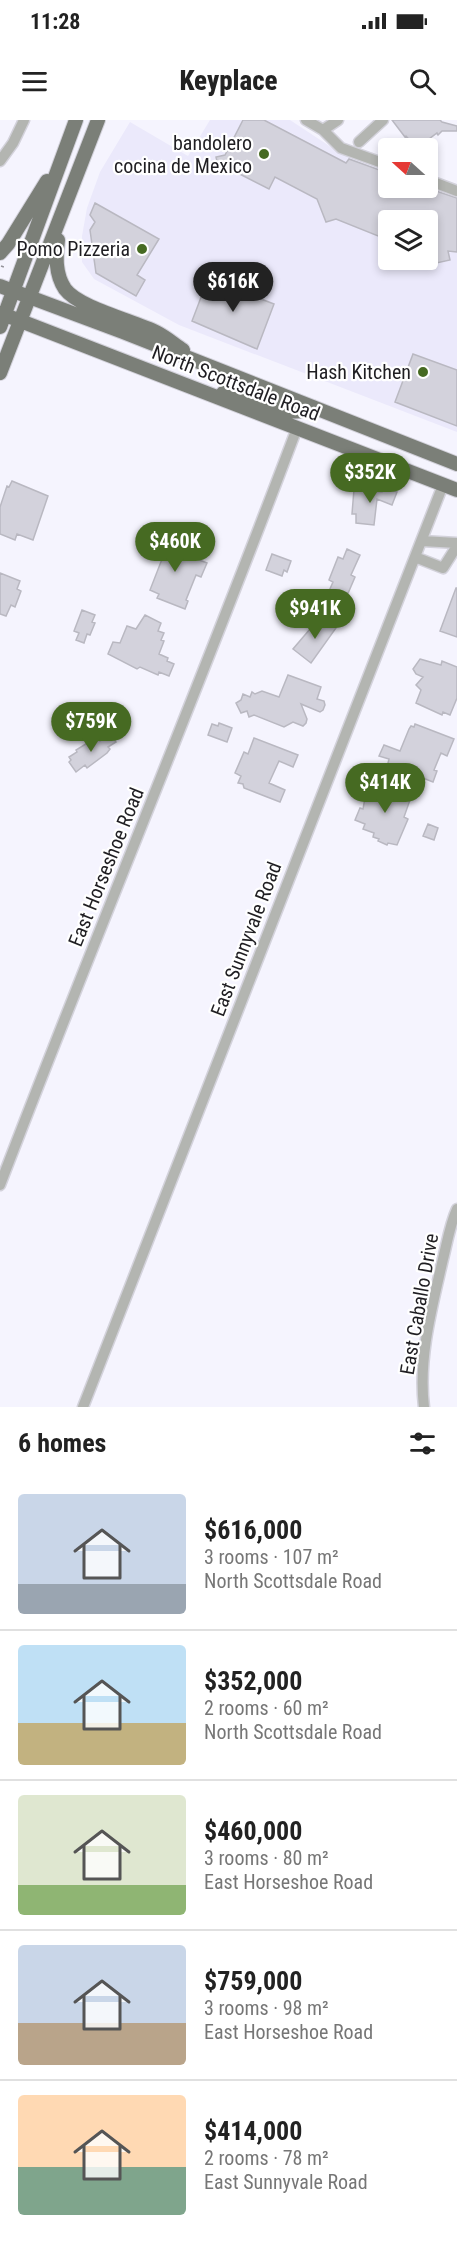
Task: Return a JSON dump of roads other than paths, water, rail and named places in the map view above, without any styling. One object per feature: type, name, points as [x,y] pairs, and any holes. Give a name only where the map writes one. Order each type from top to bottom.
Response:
[{"type":"main road","points":[[2,318],[7,289],[76,120]]},
{"type":"main road","points":[[0,373],[98,120]]},
{"type":"main road","points":[[0,253],[38,197],[70,137]]},
{"type":"main road","points":[[63,212],[56,265],[60,280],[69,293],[85,303],[159,334],[208,365]]},
{"type":"main road","name":"North Scottsdale Road","points":[[7,289],[208,365],[457,464]]},
{"type":"main road","name":"North Scottsdale Road","points":[[2,318],[21,321],[457,490]]},
{"type":"main road","points":[[200,389],[243,396],[291,412],[303,412],[313,407]]},
{"type":"street","points":[[0,161],[13,143],[24,120]]},
{"type":"street","points":[[306,120],[322,130],[341,148],[378,161]]},
{"type":"street","points":[[322,130],[338,120]]},
{"type":"street","points":[[359,142],[383,120]]},
{"type":"street","points":[[438,184],[457,191]]},
{"type":"street","name":"East Horseshoe Road","points":[[0,1185],[297,428]]},
{"type":"street","name":"East Sunnyvale Road","points":[[83,1407],[443,485]]},
{"type":"street","points":[[415,557],[443,568],[457,545],[422,541]]},
{"type":"street","name":"East Caballo Drive","points":[[424,1407],[422,1389],[425,1351],[441,1271],[457,1209]]},
{"type":"place","name":"bandolero cocina de Mexico","points":[[264,154]]},
{"type":"place","name":"Pomo Pizzeria","points":[[142,249]]},
{"type":"place","name":"Hash Kitchen","points":[[423,372]]}]
